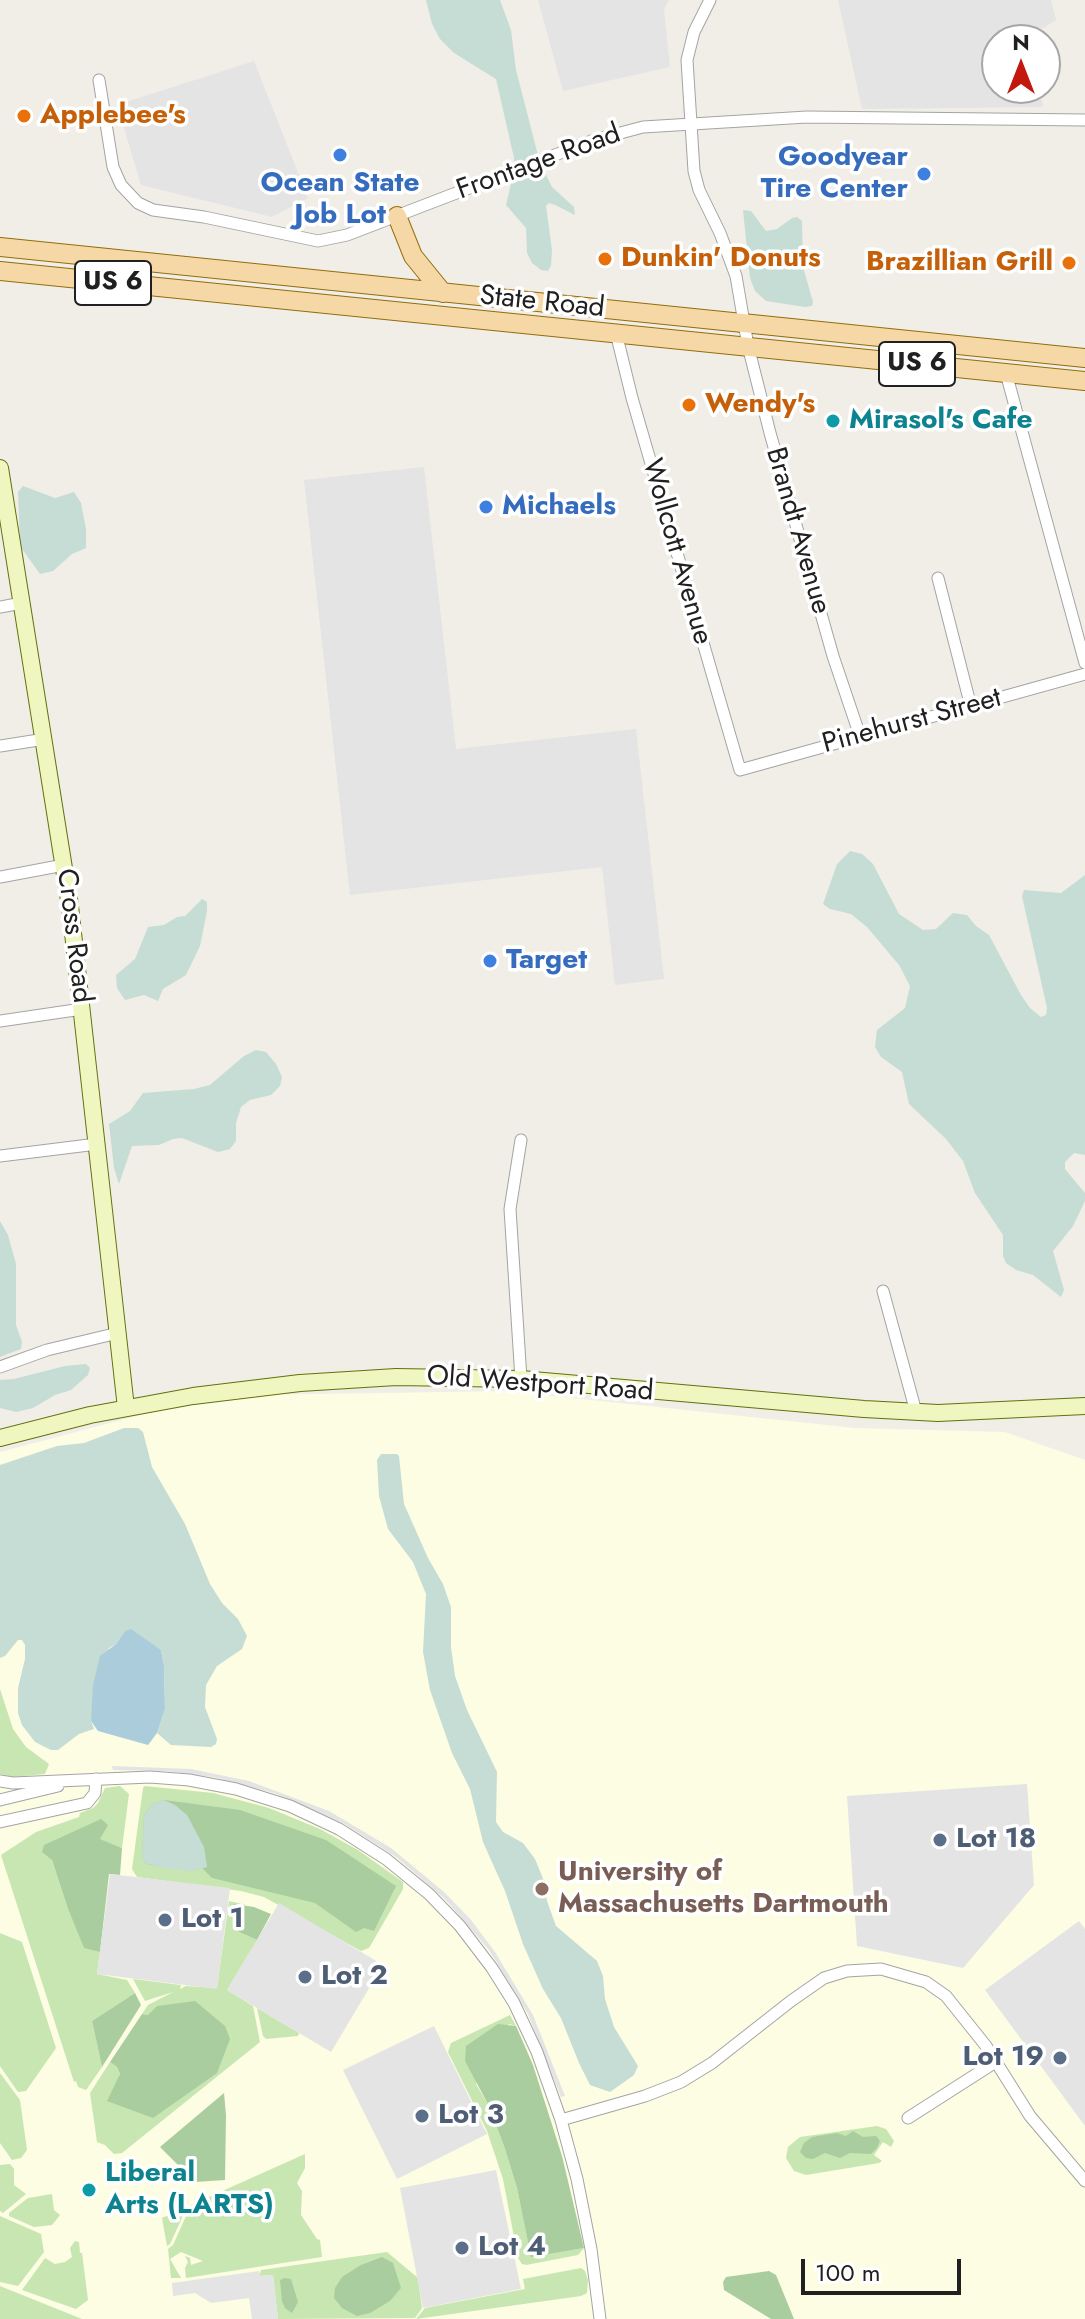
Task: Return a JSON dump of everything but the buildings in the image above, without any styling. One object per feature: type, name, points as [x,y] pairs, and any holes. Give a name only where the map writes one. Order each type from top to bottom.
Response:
[{"type":"main road","points":[[397,216],[413,256],[443,293]]},
{"type":"main road","name":"State Road","points":[[0,247],[1085,358]]},
{"type":"main road","name":"State Road","points":[[0,271],[1085,381]]},
{"type":"main road","name":"Cross Road","points":[[0,468],[64,865],[126,1408]]},
{"type":"main road","name":"Old Westport Road","points":[[0,1438],[126,1408],[241,1389],[429,1376],[521,1379],[916,1412],[1085,1406]]},
{"type":"street","name":"Brandt Avenue","points":[[710,0],[688,52],[690,123],[696,180],[732,263],[748,346],[793,521],[860,736]]},
{"type":"street","name":"Frontage Road","points":[[99,80],[113,167],[126,192],[145,207],[318,241],[339,238],[594,140],[643,127],[823,117],[1085,120]]},
{"type":"street","name":"Wollcott Avenue","points":[[616,333],[740,770]]},
{"type":"street","points":[[1006,373],[1085,663]]},
{"type":"street","points":[[938,578],[971,707]]},
{"type":"street","points":[[0,607],[22,603]]},
{"type":"street","name":"Pinehurst Street","points":[[740,770],[1085,674]]},
{"type":"street","points":[[0,746],[45,739]]},
{"type":"street","points":[[0,877],[64,865]]},
{"type":"street","points":[[0,1021],[82,1009]]},
{"type":"street","points":[[521,1140],[510,1209],[521,1379]]},
{"type":"street","points":[[0,1156],[97,1144]]},
{"type":"street","points":[[883,1291],[916,1412]]},
{"type":"street","points":[[0,1367],[47,1350],[118,1333]]},
{"type":"street","points":[[0,1781],[164,1778],[208,1783],[250,1793],[314,1817],[386,1859],[448,1914],[492,1968],[528,2032],[561,2120],[588,2230],[600,2319]]},
{"type":"street","points":[[0,1800],[96,1779]]},
{"type":"street","points":[[0,1822],[87,1803],[95,1793],[96,1779]]},
{"type":"street","points":[[561,2120],[645,2096],[681,2082],[712,2063],[824,1978],[870,1968],[892,1971],[926,1982],[946,1996],[997,2061],[1030,2116],[1085,2181]]},
{"type":"street","points":[[908,2118],[997,2061]]},
{"type":"shaded area","points":[[426,0],[500,0],[511,30],[516,70],[540,163],[552,187],[574,207],[575,215],[549,203],[546,206],[552,250],[548,271],[532,263],[527,253],[526,228],[506,205],[514,158],[496,79],[454,53],[440,39],[432,24]]},
{"type":"shaded area","points":[[538,0],[669,0],[664,9],[670,67],[563,91]]},
{"type":"shaded area","points":[[838,0],[1051,0],[1056,20],[1050,24],[981,24],[981,104],[1043,104],[1043,107],[862,109]]},
{"type":"shaded area","points":[[254,61],[308,198],[272,217],[141,185],[117,105]]},
{"type":"shaded area","points":[[743,210],[751,211],[766,231],[777,229],[792,218],[802,221],[803,267],[812,306],[766,301],[755,291],[750,278]]},
{"type":"shaded area","points":[[424,467],[456,749],[636,729],[664,979],[615,985],[602,867],[350,895],[304,480]]},
{"type":"shaded area","points":[[23,486],[55,498],[74,492],[81,503],[86,548],[72,554],[53,571],[40,574],[20,546],[18,492]]},
{"type":"shaded area","points":[[850,851],[862,854],[873,864],[899,914],[923,930],[936,929],[953,913],[967,915],[989,935],[1021,995],[1041,1017],[1046,1015],[1047,1008],[1022,896],[1024,890],[1061,893],[1085,875],[1085,1155],[1074,1153],[1065,1162],[1065,1169],[1085,1193],[1085,1201],[1073,1226],[1053,1251],[1064,1290],[1061,1297],[1033,1275],[1006,1263],[1003,1235],[975,1193],[963,1161],[946,1139],[909,1104],[902,1072],[881,1057],[875,1047],[877,1030],[905,1008],[910,986],[899,965],[867,927],[851,914],[823,904],[837,864]]},
{"type":"shaded area","points":[[202,899],[207,902],[207,911],[200,946],[186,975],[163,989],[158,1001],[144,995],[125,1000],[117,988],[116,975],[135,959],[148,927],[164,925],[185,916]]},
{"type":"shaded area","points":[[256,1050],[266,1052],[276,1064],[282,1077],[280,1086],[271,1095],[250,1100],[241,1107],[236,1123],[236,1141],[230,1149],[218,1152],[182,1138],[159,1145],[132,1146],[119,1184],[109,1124],[130,1111],[143,1093],[210,1085],[244,1056]]},
{"type":"shaded area","points":[[0,1221],[8,1235],[16,1264],[16,1325],[22,1342],[21,1349],[0,1357]]},
{"type":"shaded area","points":[[86,1364],[90,1368],[88,1375],[71,1390],[33,1408],[16,1412],[0,1408],[0,1380]]},
{"type":"shaded area","name":"University of Massachusetts Dartmouth","points":[[507,1391],[855,1428],[1005,1432],[1085,1460],[1085,2319],[0,2319],[0,1452],[144,1414],[253,1395]]},
{"type":"shaded area","points":[[124,1428],[138,1428],[143,1432],[152,1467],[185,1524],[210,1584],[222,1603],[238,1619],[247,1636],[242,1649],[217,1666],[206,1685],[205,1707],[217,1739],[211,1747],[171,1745],[157,1733],[165,1709],[161,1650],[125,1631],[109,1648],[91,1721],[94,1729],[79,1734],[58,1750],[35,1742],[22,1725],[18,1713],[18,1688],[25,1659],[22,1640],[18,1640],[0,1658],[0,1465],[57,1446],[84,1443]]},
{"type":"shaded area","points":[[381,1454],[399,1456],[404,1504],[451,1607],[455,1676],[467,1710],[497,1772],[496,1822],[503,1832],[523,1843],[535,1859],[556,1926],[597,1961],[614,2027],[638,2066],[634,2075],[610,2092],[590,2085],[561,2018],[543,1989],[523,1944],[505,1891],[483,1842],[470,1789],[452,1753],[430,1690],[423,1652],[426,1594],[413,1562],[388,1529],[379,1496],[377,1460]]},
{"type":"shaded area","points":[[112,1766],[191,1769],[249,1781],[329,1811],[391,1848],[444,1892],[471,1920],[495,1952],[533,2015],[565,2096],[561,2097],[528,2014],[489,1950],[445,1899],[396,1857],[341,1822],[274,1793],[213,1777],[165,1771],[113,1770]]},
{"type":"shaded area","name":"Lot 18","points":[[1027,1784],[1034,1885],[963,1968],[857,1946],[847,1796]]},
{"type":"shaded area","points":[[164,1800],[187,1815],[204,1847],[207,1867],[193,1871],[145,1863],[142,1856],[144,1816],[152,1804]]},
{"type":"shaded area","name":"Lot 1","points":[[110,1874],[230,1888],[217,1989],[97,1974]]},
{"type":"shaded area","name":"Lot 2","points":[[279,1903],[383,1965],[331,2052],[227,1990]]},
{"type":"shaded area","name":"Lot 19","points":[[1079,1921],[1085,1929],[1085,2126],[985,1990]]},
{"type":"shaded area","name":"Lot 3","points":[[434,2026],[487,2134],[397,2179],[343,2070]]},
{"type":"shaded area","name":"Lot 4","points":[[496,2170],[521,2289],[423,2308],[400,2188]]},
{"type":"shaded area","points":[[259,2271],[260,2276],[273,2275],[278,2319],[252,2319],[249,2298],[211,2303],[195,2293],[173,2296],[172,2283]]},
{"type":"green space","points":[[0,1689],[13,1729],[26,1747],[49,1764],[45,1774],[13,1777],[0,1774]]},
{"type":"green space","points":[[120,1786],[129,1794],[122,1848],[99,1839],[52,1860],[84,1947],[100,1952],[97,1974],[127,1980],[135,1993],[92,2021],[102,2067],[86,2090],[74,2082],[1,1855],[36,1832],[79,1817],[80,1813],[98,1803],[105,1788]]},
{"type":"green space","points":[[145,1786],[213,1793],[269,1808],[320,1829],[358,1850],[403,1882],[403,1889],[369,1948],[361,1951],[264,1897],[137,1877],[132,1869]]},
{"type":"green space","points":[[164,1800],[240,1810],[326,1840],[396,1886],[374,1931],[364,1928],[356,1932],[315,1903],[212,1878],[202,1868],[193,1871],[145,1863],[142,1856],[144,1816],[152,1804]]},
{"type":"green space","points":[[101,1819],[108,1825],[100,1839],[122,1848],[120,1875],[109,1874],[100,1952],[84,1948],[52,1860],[42,1852],[44,1845]]},
{"type":"green space","points":[[229,1901],[247,1905],[234,1904],[232,1912],[239,1932],[257,1940],[227,1990],[253,2006],[260,2042],[122,2153],[114,2154],[97,2142],[90,2093],[110,2062],[120,2074],[117,2084],[153,2118],[148,2015],[142,2014],[148,2005],[173,1992],[145,2001],[133,1979],[181,1985],[180,1989],[186,1986],[217,1988]]},
{"type":"green space","points":[[234,1904],[271,1914],[257,1940],[239,1932],[232,1912]]},
{"type":"green space","points":[[0,1933],[22,1942],[56,2048],[26,2091],[18,2092],[0,2066]]},
{"type":"green space","points":[[135,1993],[141,2005],[102,2067],[92,2021]]},
{"type":"green space","points":[[195,2001],[225,2026],[230,2039],[217,2073],[153,2118],[107,2101],[120,2074],[110,2062],[142,2014],[148,2015],[157,2006]]},
{"type":"green space","points":[[257,2008],[299,2033],[298,2036],[266,2039]]},
{"type":"green space","points":[[510,2015],[516,2026],[509,2024],[476,2084],[489,2106],[505,2149],[517,2188],[531,2256],[584,2248],[578,2255],[526,2265],[518,2258],[503,2179],[487,2131],[448,2052],[451,2043]]},
{"type":"green space","points":[[498,2024],[516,2026],[533,2065],[562,2156],[584,2248],[531,2257],[517,2188],[505,2149],[489,2106],[465,2061],[466,2046]]},
{"type":"green space","points":[[0,2073],[20,2100],[27,2150],[21,2158],[12,2160],[0,2143]]},
{"type":"green space","points":[[224,2093],[225,2180],[195,2182],[160,2147]]},
{"type":"green space","points":[[877,2126],[886,2129],[894,2141],[891,2147],[883,2142],[874,2155],[882,2161],[879,2163],[806,2175],[794,2171],[786,2158],[788,2147],[800,2137]]},
{"type":"green space","points":[[853,2131],[863,2137],[876,2136],[880,2141],[877,2148],[871,2154],[850,2153],[840,2158],[825,2153],[813,2159],[806,2158],[800,2152],[804,2143],[812,2137],[837,2133],[846,2136]]},
{"type":"green space","points":[[305,2154],[305,2168],[297,2183],[302,2191],[301,2215],[320,2240],[322,2257],[186,2278],[188,2262],[185,2256],[190,2258],[191,2265],[203,2261],[181,2252],[170,2259],[181,2278],[171,2278],[168,2249],[173,2245],[191,2205]]},
{"type":"green space","points":[[10,2164],[14,2169],[14,2185],[26,2194],[3,2213],[0,2211],[0,2165]]},
{"type":"green space","points":[[52,2194],[54,2210],[60,2215],[52,2225],[34,2227],[9,2216],[28,2198]]},
{"type":"green space","points":[[187,2207],[170,2244],[167,2246],[162,2218]]},
{"type":"green space","points":[[0,2216],[41,2234],[44,2252],[18,2286],[0,2282]]},
{"type":"green space","points":[[75,2241],[79,2242],[82,2253],[88,2300],[76,2309],[22,2290],[45,2258],[55,2264],[72,2257],[70,2248]]},
{"type":"green space","points":[[387,2252],[418,2278],[422,2308],[415,2318],[278,2319],[273,2275],[259,2276],[261,2270]]},
{"type":"green space","points":[[382,2257],[393,2263],[401,2288],[390,2301],[370,2313],[357,2316],[342,2308],[334,2298],[335,2288],[342,2277]]},
{"type":"green space","points":[[581,2268],[588,2280],[587,2293],[581,2296],[416,2319],[425,2308],[525,2289],[523,2279]]},
{"type":"green space","points":[[769,2271],[776,2275],[794,2319],[771,2319],[724,2290],[726,2277]]},
{"type":"green space","points":[[291,2279],[298,2302],[292,2313],[282,2301],[280,2280]]},
{"type":"green space","points":[[0,2286],[77,2317],[82,2319],[0,2319]]},
{"type":"water","points":[[131,1629],[161,1650],[164,1666],[165,1709],[157,1733],[148,1745],[98,1731],[91,1721],[93,1685],[100,1656],[116,1644],[125,1631]]},
{"type":"place","name":"Applebee's","points":[[24,116]]},
{"type":"place","name":"Ocean State Job Lot","points":[[340,155]]},
{"type":"place","name":"Goodyear Tire Center","points":[[924,174]]},
{"type":"place","name":"Dunkin' Donuts","points":[[605,259]]},
{"type":"place","name":"Brazillian Grill","points":[[1069,263]]},
{"type":"place","name":"Wendy's","points":[[689,405]]},
{"type":"place","name":"Mirasol's Cafe","points":[[833,421]]},
{"type":"place","name":"Michaels","points":[[486,507]]},
{"type":"place","name":"Target","points":[[490,961]]},
{"type":"place","name":"Lot 18","points":[[940,1840]]},
{"type":"place","name":"University of Massachusetts Dartmouth","points":[[542,1889]]},
{"type":"place","name":"Lot 1","points":[[165,1920]]},
{"type":"place","name":"Lot 2","points":[[305,1977]]},
{"type":"place","name":"Lot 19","points":[[1060,2058]]},
{"type":"place","name":"Lot 3","points":[[422,2116]]},
{"type":"place","name":"Liberal Arts (LARTS)","points":[[89,2190]]},
{"type":"place","name":"Lot 4","points":[[462,2248]]}]
